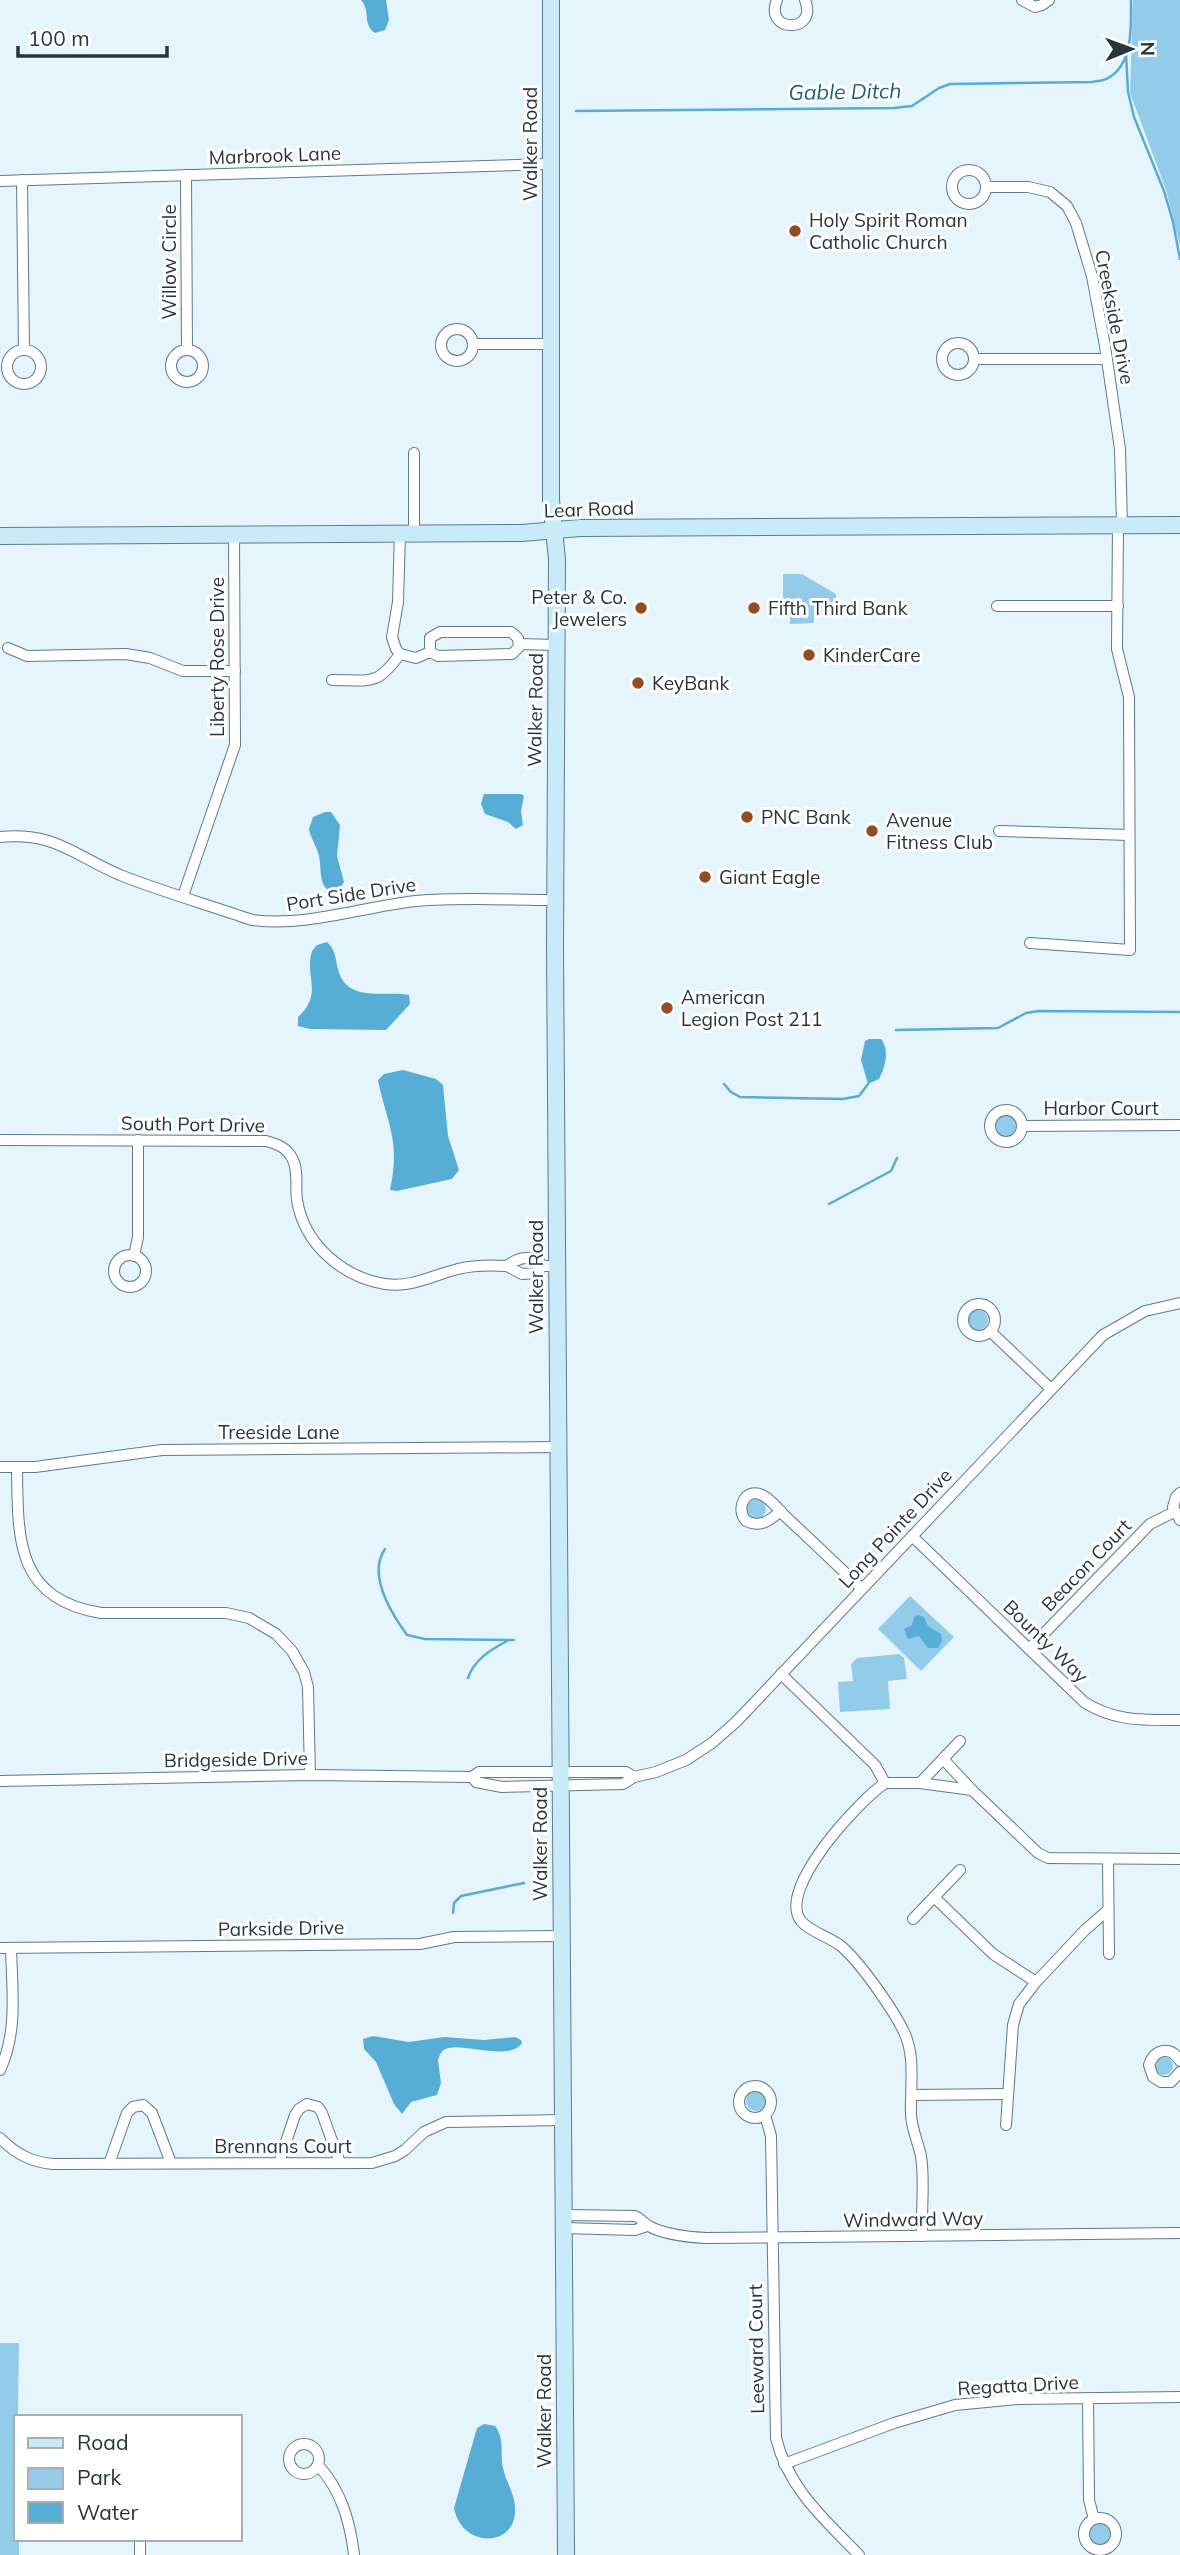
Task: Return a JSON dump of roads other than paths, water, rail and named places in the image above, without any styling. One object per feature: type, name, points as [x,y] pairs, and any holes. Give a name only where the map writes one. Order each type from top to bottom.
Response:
[{"type":"street","name":"Walker Road","points":[[551,0],[551,500],[557,559],[557,645],[550,1266],[559,1447],[566,2555]]},
{"type":"street","points":[[777,0],[776,16],[782,23],[791,26],[806,17],[806,1]]},
{"type":"street","points":[[1022,0],[1035,7],[1049,0]]},
{"type":"street","name":"Marbrook Lane","points":[[0,181],[551,164]]},
{"type":"street","name":"Willow Circle","points":[[186,175],[187,349]]},
{"type":"street","points":[[22,180],[24,350]]},
{"type":"street","name":"Creekside Drive","points":[[986,187],[1041,189],[1058,197],[1067,206],[1076,223],[1092,276],[1120,449],[1117,649],[1129,697],[1130,950],[1030,943]]},
{"type":"street","points":[[474,344],[552,344]]},
{"type":"street","points":[[975,359],[1107,359]]},
{"type":"street","points":[[414,453],[407,532],[392,637],[396,649],[400,654],[416,658],[430,652],[438,656],[512,654],[517,651],[519,644],[518,638],[511,632],[440,632],[430,638],[430,652]]},
{"type":"street","name":"Lear Road","points":[[0,536],[522,533],[580,528],[1180,525]]},
{"type":"street","name":"Liberty Rose Drive","points":[[183,896],[235,745],[234,534]]},
{"type":"street","points":[[997,606],[1118,606]]},
{"type":"street","points":[[519,644],[557,645]]},
{"type":"street","points":[[8,648],[27,656],[126,654],[150,658],[183,671],[235,671]]},
{"type":"street","points":[[332,680],[378,679],[400,654]]},
{"type":"street","points":[[999,831],[1129,835]]},
{"type":"street","name":"Port Side Drive","points":[[0,837],[29,836],[51,840],[122,876],[252,920],[280,923],[304,921],[413,902],[555,900]]},
{"type":"street","name":"Harbor Court","points":[[1022,1126],[1180,1125]]},
{"type":"street","name":"South Port Drive","points":[[0,1140],[260,1140],[283,1147],[295,1165],[302,1220],[322,1251],[342,1268],[370,1280],[407,1285],[464,1268],[507,1266],[516,1259],[537,1258],[550,1266]]},
{"type":"street","points":[[134,1256],[138,1237],[138,1140]]},
{"type":"street","name":"Long Pointe Drive","points":[[561,1779],[625,1772],[634,1777],[669,1768],[702,1751],[728,1730],[1113,1327],[1145,1311],[1180,1303]]},
{"type":"street","points":[[990,1331],[1051,1389]]},
{"type":"street","name":"Treeside Lane","points":[[0,1467],[18,1468],[162,1450],[559,1447]]},
{"type":"street","points":[[18,1468],[18,1532],[21,1547],[30,1569],[57,1598],[86,1611],[101,1614],[234,1614],[263,1625],[288,1645],[300,1665],[308,1687],[310,1776]]},
{"type":"street","name":"Beacon Court","points":[[1029,1649],[1150,1524],[1177,1516],[1174,1502],[1180,1493]]},
{"type":"street","points":[[780,1511],[862,1589]]},
{"type":"street","name":"Bounty Way","points":[[912,1536],[1080,1699],[1095,1709],[1125,1719],[1180,1720]]},
{"type":"street","points":[[781,1674],[876,1765],[885,1783]]},
{"type":"street","points":[[920,1783],[960,1741]]},
{"type":"street","points":[[943,1759],[1043,1856],[1051,1859],[1180,1859]]},
{"type":"street","name":"Bridgeside Drive","points":[[0,1781],[310,1776],[472,1777],[479,1772],[561,1779]]},
{"type":"street","points":[[922,2236],[921,2157],[912,2127],[911,2056],[900,2026],[854,1958],[835,1942],[805,1924],[799,1919],[798,1912],[802,1885],[810,1867],[864,1799],[885,1783],[920,1783],[972,1790]]},
{"type":"street","points":[[1108,1859],[1109,1954]]},
{"type":"street","points":[[913,1919],[960,1870]]},
{"type":"street","points":[[934,1897],[993,1954],[1036,1982]]},
{"type":"street","points":[[1006,2124],[1014,2019],[1019,2004],[1095,1919],[1108,1910]]},
{"type":"street","name":"Parkside Drive","points":[[6,1948],[420,1944],[454,1937],[562,1936]]},
{"type":"street","points":[[0,2070],[11,2041],[6,1948]]},
{"type":"street","points":[[1180,2059],[1171,2052],[1158,2052],[1150,2060],[1149,2069],[1156,2080],[1165,2083],[1175,2079],[1180,2072]]},
{"type":"street","points":[[912,2095],[1008,2094]]},
{"type":"street","points":[[279,2163],[295,2115],[307,2104],[318,2107],[322,2113],[340,2163]]},
{"type":"street","points":[[109,2164],[127,2113],[140,2105],[146,2106],[152,2113],[171,2163]]},
{"type":"street","name":"Leeward Court","points":[[765,2115],[771,2136],[775,2427],[784,2464],[802,2495],[859,2555]]},
{"type":"street","name":"Brennans Court","points":[[0,2138],[20,2155],[41,2163],[340,2163],[384,2160],[405,2150],[424,2132],[446,2122],[563,2120]]},
{"type":"street","name":"Windward Way","points":[[564,2222],[622,2215],[641,2219],[647,2226],[697,2238],[1180,2233]]},
{"type":"street","points":[[1088,2398],[1089,2500],[1094,2519]]},
{"type":"street","name":"Regatta Drive","points":[[784,2464],[894,2423],[955,2405],[1010,2399],[1180,2398]]},
{"type":"street","points":[[318,2465],[330,2478],[340,2498],[349,2524],[354,2555]]},
{"type":"water","points":[[361,0],[386,0],[389,20],[385,30],[375,33],[371,29]]},
{"type":"water","points":[[484,794],[524,796],[521,811],[523,825],[516,829],[508,822],[485,814],[481,804]]},
{"type":"water","points":[[331,812],[340,825],[337,856],[344,882],[338,891],[331,891],[324,885],[319,856],[309,829],[313,817]]},
{"type":"water","points":[[327,942],[334,953],[339,973],[351,988],[360,992],[409,995],[410,1004],[386,1030],[310,1029],[298,1026],[298,1017],[306,1008],[312,992],[312,951],[317,945]]},
{"type":"water","points":[[881,1039],[886,1054],[879,1079],[868,1084],[861,1060],[865,1041]]},
{"type":"water","points":[[403,1070],[436,1079],[443,1085],[448,1136],[459,1170],[452,1179],[397,1191],[390,1190],[394,1158],[392,1133],[378,1080],[384,1074]]},
{"type":"water","points":[[914,1617],[924,1617],[928,1626],[941,1634],[942,1641],[938,1648],[928,1648],[919,1636],[908,1639],[904,1629],[912,1625]]},
{"type":"water","points":[[373,2036],[409,2042],[444,2037],[484,2040],[515,2037],[522,2043],[508,2051],[456,2047],[445,2049],[438,2060],[441,2083],[437,2095],[411,2102],[402,2114],[394,2104],[376,2062],[364,2049],[363,2039]]},
{"type":"water","points":[[484,2424],[495,2426],[500,2436],[503,2468],[515,2505],[513,2523],[507,2531],[498,2537],[488,2538],[467,2531],[454,2508],[477,2428]]},
{"type":"waterway","name":"Gable Ditch","points":[[576,111],[894,108],[912,106],[950,84],[1100,81],[1116,72],[1127,53],[1131,32],[1131,0]]},
{"type":"waterway","points":[[1126,54],[1128,92],[1134,117],[1164,191],[1180,259]]},
{"type":"waterway","points":[[896,1030],[998,1028],[1026,1013],[1039,1011],[1180,1012]]},
{"type":"waterway","points":[[724,1084],[740,1097],[843,1099],[859,1096],[868,1084]]},
{"type":"waterway","points":[[829,1204],[891,1171],[897,1158]]},
{"type":"waterway","points":[[385,1549],[379,1570],[383,1594],[407,1635],[425,1639],[514,1640]]},
{"type":"waterway","points":[[468,1678],[483,1656],[507,1641]]},
{"type":"waterway","points":[[453,1913],[454,1903],[461,1896],[524,1883]]},
{"type":"place","name":"Holy Spirit Roman Catholic Church","points":[[795,231]]},
{"type":"place","name":"Peter & Co. Jewelers","points":[[641,608]]},
{"type":"place","name":"Fifth Third Bank","points":[[754,608]]},
{"type":"place","name":"KinderCare","points":[[809,655]]},
{"type":"place","name":"KeyBank","points":[[638,683]]},
{"type":"place","name":"PNC Bank","points":[[747,817]]},
{"type":"place","name":"Avenue Fitness Club","points":[[872,831]]},
{"type":"place","name":"Giant Eagle","points":[[705,877]]},
{"type":"place","name":"American Legion Post 211","points":[[667,1008]]}]
